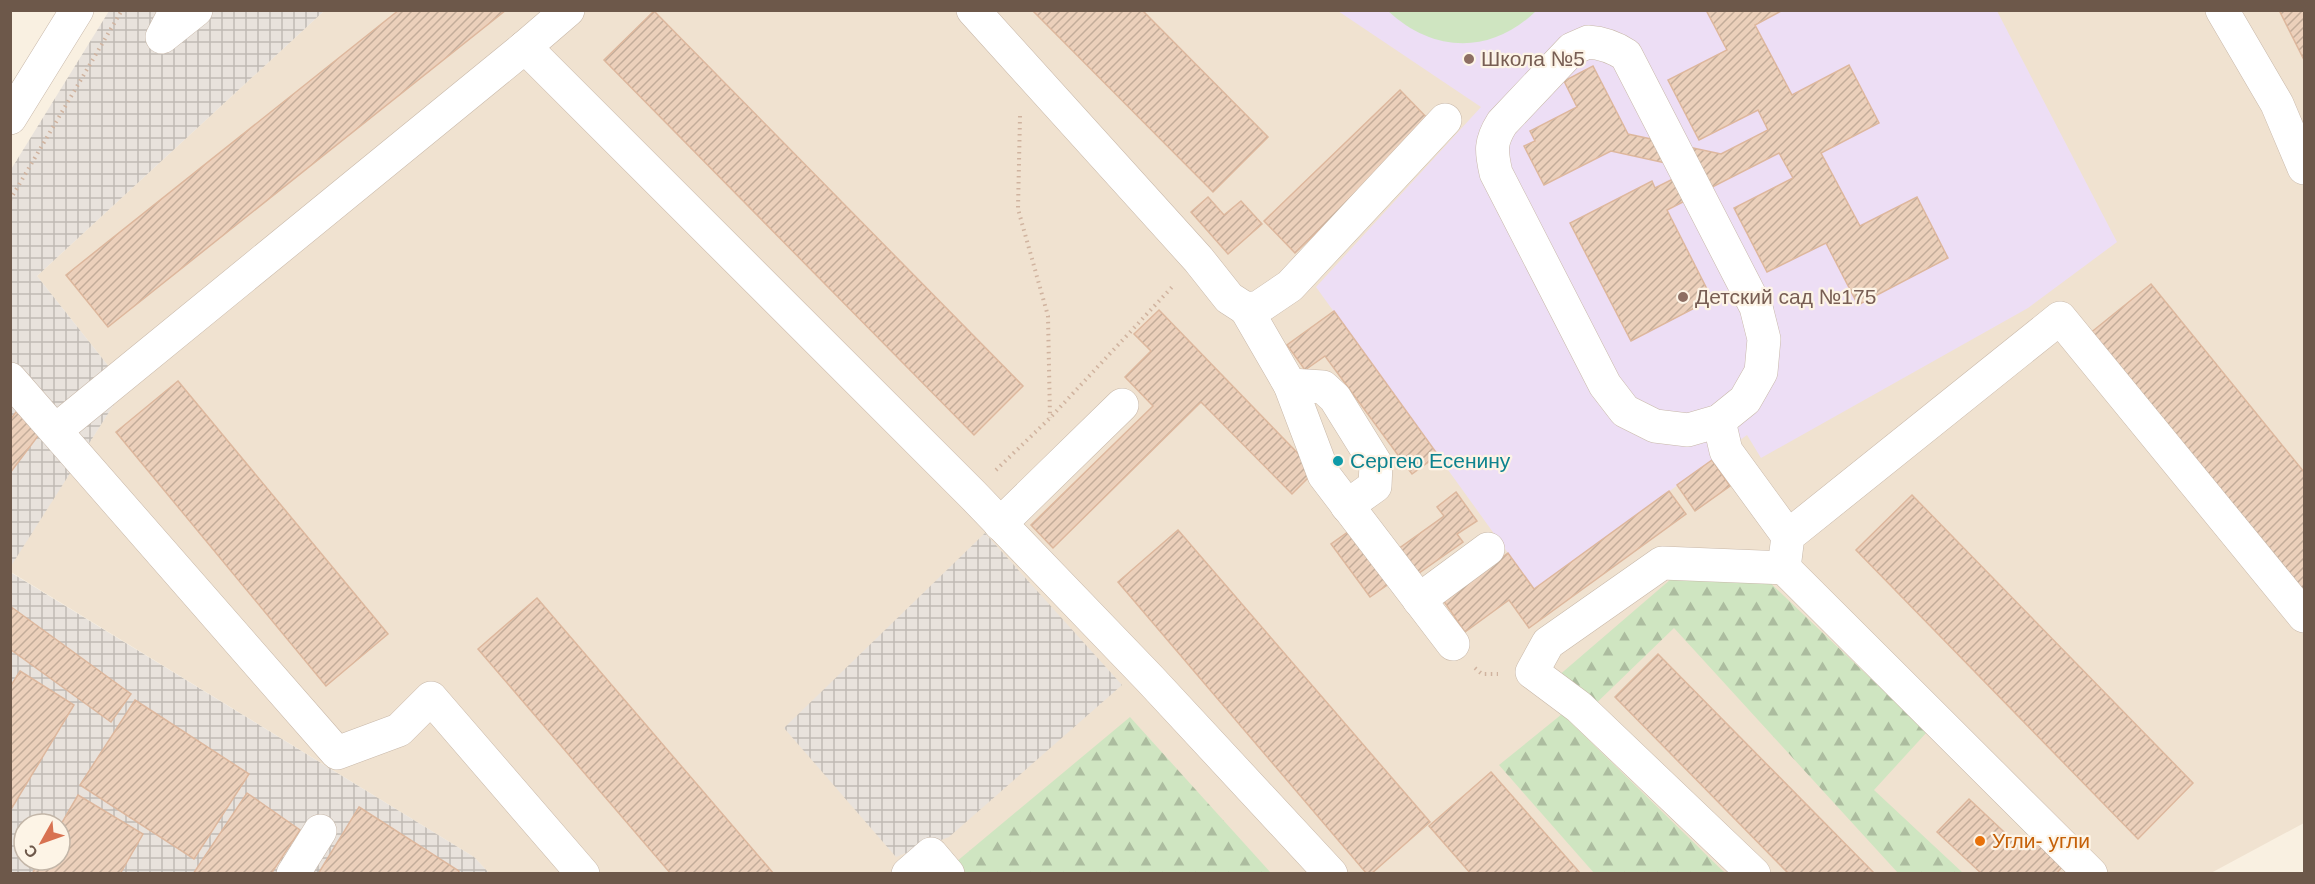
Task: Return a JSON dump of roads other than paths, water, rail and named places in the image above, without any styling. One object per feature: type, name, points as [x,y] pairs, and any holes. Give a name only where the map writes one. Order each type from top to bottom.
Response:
[{"type":"street","points":[[10,118],[77,10]]},
{"type":"street","points":[[176,10],[162,38],[196,10]]},
{"type":"street","points":[[56,430],[568,10]]},
{"type":"street","points":[[973,10],[1198,259],[1229,298],[1246,309],[1290,384],[1324,475],[1453,644]]},
{"type":"street","points":[[2222,10],[2277,104],[2304,168]]},
{"type":"street","points":[[1588,42],[1614,47],[1626,55],[1756,308],[1764,339],[1761,372],[1745,400],[1719,421],[1688,430],[1655,426],[1626,411],[1605,385],[1496,173],[1492,154],[1493,136],[1502,123],[1572,49],[1588,42]]},
{"type":"street","points":[[525,47],[972,494],[1331,873]]},
{"type":"street","points":[[1246,309],[1259,307],[1290,286],[1445,120]]},
{"type":"street","points":[[1788,536],[2060,318],[2304,616]]},
{"type":"street","points":[[10,379],[337,753],[399,730],[431,698],[583,873]]},
{"type":"street","points":[[1290,384],[1323,387],[1335,398],[1376,464],[1375,486],[1347,506]]},
{"type":"street","points":[[1000,524],[1122,405]]},
{"type":"street","points":[[1719,421],[1726,450],[1788,536],[1784,568]]},
{"type":"street","points":[[1419,600],[1488,549]]},
{"type":"street","points":[[1754,873],[1578,707],[1532,672],[1548,643],[1662,563],[1784,568],[2091,873]]},
{"type":"street","points":[[293,873],[320,831]]},
{"type":"street","points":[[908,873],[931,854],[948,873]]},
{"type":"place","name":"Школа №5","points":[[1469,59]]},
{"type":"place","name":"Детский сад №175","points":[[1683,297]]},
{"type":"place","name":"Сергею Есенину","points":[[1338,461]]},
{"type":"place","name":"Угли- угли","points":[[1980,841]]}]
